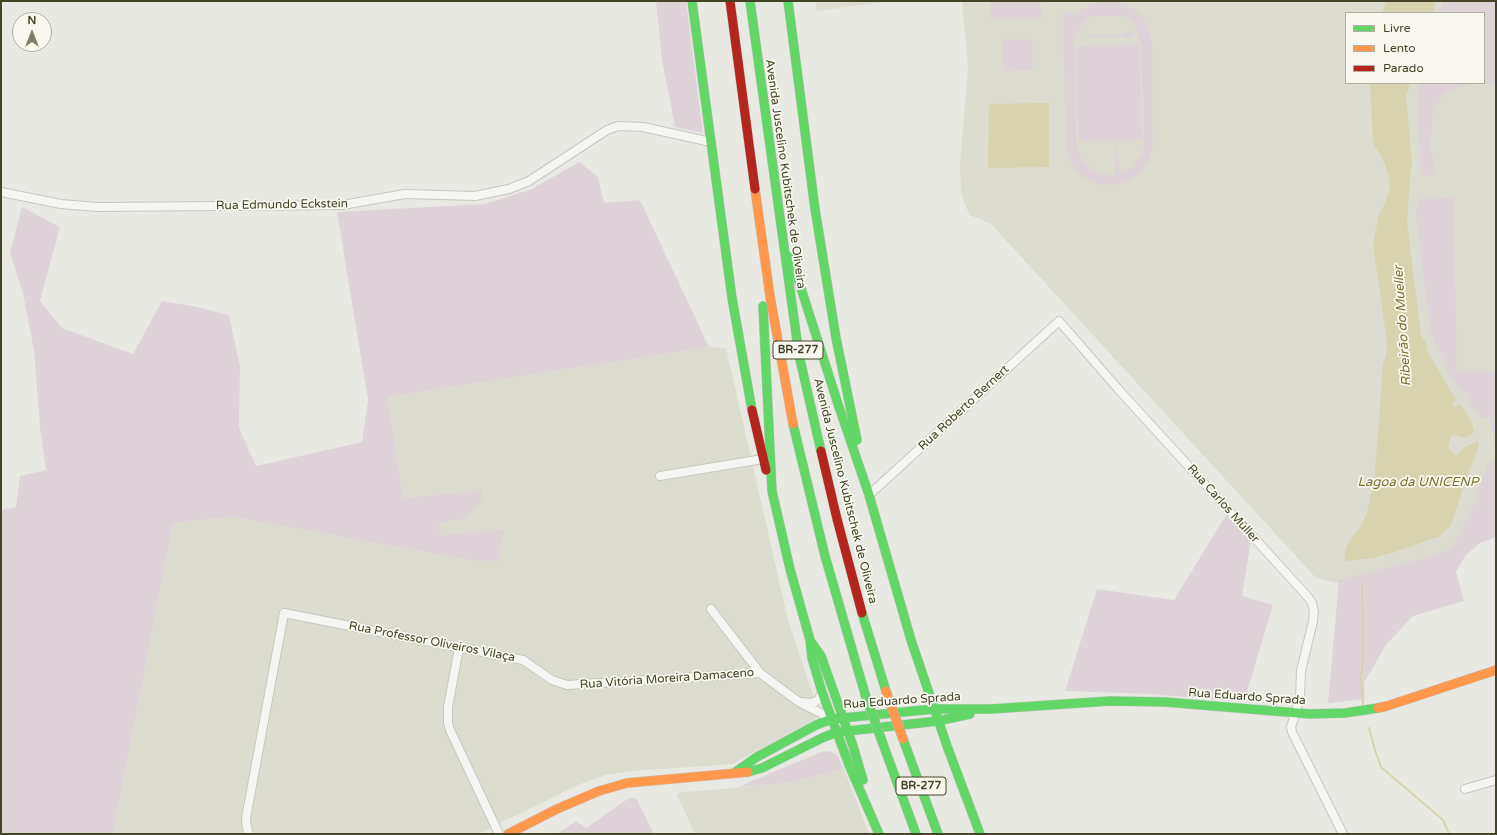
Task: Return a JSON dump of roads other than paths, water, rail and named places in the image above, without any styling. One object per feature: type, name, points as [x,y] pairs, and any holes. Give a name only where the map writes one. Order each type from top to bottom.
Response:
[{"type":"main road","points":[[692,1],[732,298],[747,385],[763,459],[772,491],[791,576],[810,640],[812,658],[822,692],[849,765],[874,820]]},
{"type":"main road","name":"BR-277","points":[[730,1],[771,304],[794,428],[833,587],[865,694],[916,834]]},
{"type":"main road","name":"Avenida Juscelino Kubitschek de Oliveira","points":[[750,1],[792,311],[799,355],[813,418],[842,540],[867,630],[886,691],[938,834]]},
{"type":"main road","points":[[788,1],[813,199],[829,297],[844,383],[869,495]]},
{"type":"main road","points":[[750,156],[763,304],[772,491]]},
{"type":"main road","points":[[778,216],[838,404],[869,495],[902,612],[938,721],[980,834]]},
{"type":"main road","points":[[810,640],[821,656],[848,730],[879,834]]},
{"type":"main road","name":"Rua Eduardo Sprada","points":[[733,774],[757,757],[816,725],[832,719],[843,717],[934,708],[991,709],[1131,700],[1295,713],[1338,713],[1374,709],[1496,670]]},
{"type":"main road","name":"Rua Eduardo Sprada","points":[[508,834],[583,797],[618,786],[655,780],[751,772],[837,732],[938,721],[991,709]]},
{"type":"main road","points":[[947,746],[951,726],[962,715]]},
{"type":"street","name":"Rua Edmundo Eckstein","points":[[1,192],[61,204],[97,207],[342,205],[405,194],[475,196],[509,188],[529,181],[607,130],[618,126],[643,127],[711,142]]},
{"type":"street","name":"Rua Roberto Bernert","points":[[869,495],[1059,321]]},
{"type":"street","name":"Rua Carlos Müller","points":[[1059,321],[1119,390],[1312,603],[1314,612],[1313,621],[1301,671],[1300,698],[1291,727],[1292,732],[1343,834]]},
{"type":"street","points":[[660,476],[763,459]]},
{"type":"street","points":[[711,609],[760,673],[799,702],[832,719]]},
{"type":"street","name":"Rua Professor Oliveiros Vilaça","points":[[249,834],[246,818],[284,613],[522,660],[558,683],[574,685]]},
{"type":"street","points":[[459,648],[448,707],[448,723],[499,834]]},
{"type":"street","name":"Rua Vitória Moreira Damaceno","points":[[574,685],[760,673]]},
{"type":"street","points":[[799,702],[815,702],[819,699],[822,692]]},
{"type":"street","points":[[1465,789],[1496,780]]},
{"type":"water","points":[[1387,1],[1435,1],[1434,12],[1382,12]]},
{"type":"water","name":"Lagoa da UNICENP","points":[[1370,84],[1410,84],[1406,97],[1412,164],[1407,223],[1421,335],[1426,344],[1428,353],[1456,400],[1452,403],[1454,407],[1459,404],[1463,409],[1471,420],[1474,432],[1466,438],[1453,435],[1450,439],[1448,448],[1456,455],[1468,445],[1479,441],[1478,449],[1467,476],[1451,525],[1440,536],[1373,558],[1344,561],[1346,548],[1350,540],[1360,528],[1367,513],[1372,491],[1375,474],[1383,364],[1387,352],[1386,334],[1373,244],[1379,215],[1385,204],[1390,187],[1384,161],[1373,143]]},
{"type":"water","points":[[1049,103],[1049,167],[988,168],[989,104]]},
{"type":"waterway","name":"Ribeirão do Mueller","points":[[1362,583],[1363,656],[1361,679],[1363,704]]},
{"type":"waterway","name":"Ribeirão do Mueller","points":[[1369,728],[1381,767],[1443,820],[1449,834]]}]
